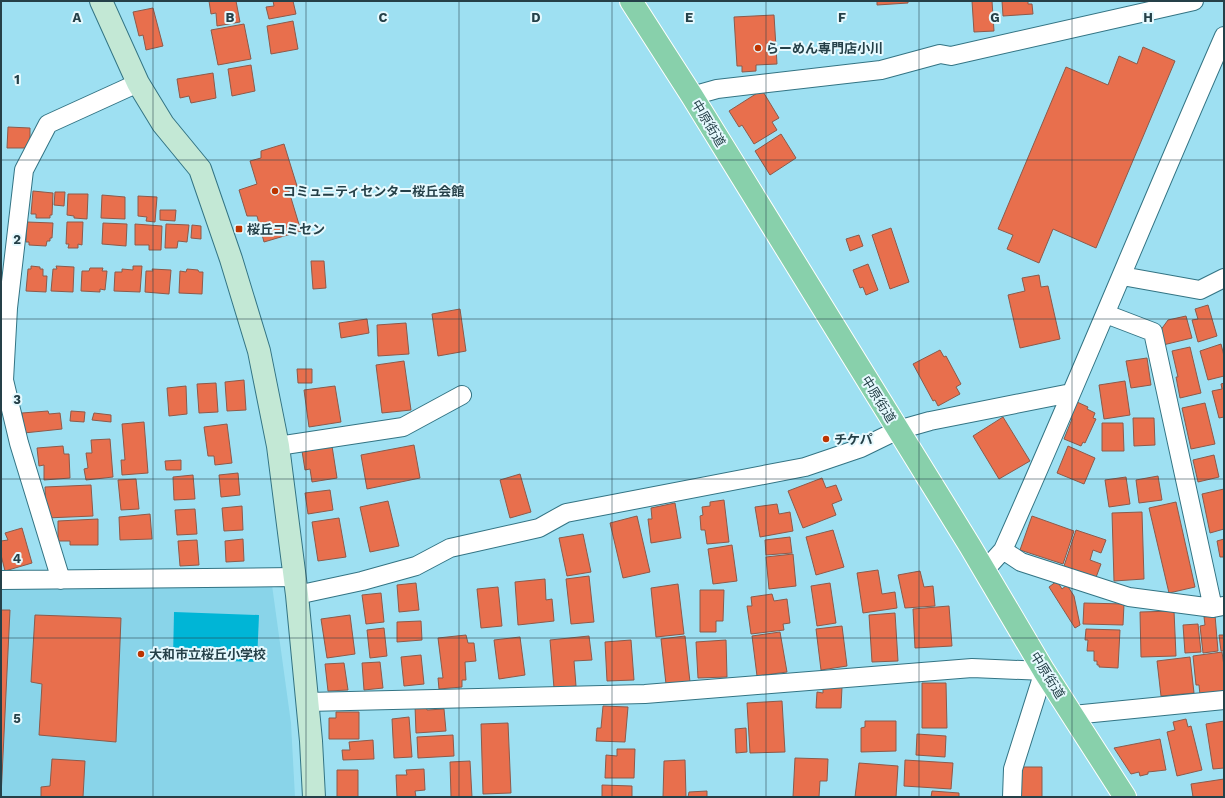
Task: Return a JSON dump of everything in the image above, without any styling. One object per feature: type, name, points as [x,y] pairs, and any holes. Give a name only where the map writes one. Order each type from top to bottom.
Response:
[{"type":"main road","name":"中原街道","points":[[631,1],[692,96],[898,430],[1044,671],[1125,797]]},
{"type":"street","points":[[101,1],[138,83],[163,124],[200,169],[231,259],[259,351],[278,446],[296,586],[314,797]]},
{"type":"street","points":[[692,96],[717,89],[881,70],[940,54],[951,56],[1194,1]]},
{"type":"street","points":[[984,571],[1003,550],[1106,314],[1224,36]]},
{"type":"street","points":[[61,580],[19,443],[4,380],[8,308],[24,170],[48,124],[138,83]]},
{"type":"street","points":[[1122,276],[1200,290],[1223,280]]},
{"type":"street","points":[[1003,550],[1021,562],[1129,597],[1218,607],[1153,332],[1106,314]]},
{"type":"street","points":[[1,580],[61,580],[296,586],[362,581],[416,566],[450,548],[539,528],[566,513],[805,467],[861,448],[898,430],[930,421],[1071,394]]},
{"type":"street","points":[[278,446],[403,427],[462,395]]},
{"type":"street","points":[[307,702],[645,694],[972,668],[1044,671],[1013,769],[1012,797]]},
{"type":"street","points":[[1073,715],[1224,700]]},
{"type":"shaded area","name":"大和市立桜丘小学校","points":[[1,584],[272,585],[291,723],[295,797],[1,797]]},
{"type":"shaded area","points":[[174,612],[259,615],[257,662],[173,659]]},
{"type":"building","points":[[209,1],[236,1],[240,22],[217,26],[216,13],[211,14]]},
{"type":"building","points":[[273,1],[293,1],[296,14],[269,19],[266,7],[274,6]]},
{"type":"building","points":[[877,1],[908,1],[908,3],[877,5]]},
{"type":"building","points":[[972,1],[992,1],[994,31],[974,32]]},
{"type":"building","points":[[1002,1],[1028,1],[1028,4],[1032,4],[1033,14],[1003,16]]},
{"type":"building","points":[[153,8],[163,46],[146,50],[143,35],[139,36],[133,12]]},
{"type":"building","points":[[774,15],[777,64],[756,65],[756,71],[742,72],[742,66],[737,66],[734,17]]},
{"type":"building","points":[[293,21],[298,49],[271,54],[267,26]]},
{"type":"building","points":[[244,24],[251,59],[218,65],[211,30]]},
{"type":"building","points":[[1143,47],[1175,61],[1096,248],[1053,229],[1039,263],[1007,249],[1013,235],[998,229],[1066,67],[1108,85],[1119,56],[1137,64]]},
{"type":"building","points":[[251,65],[255,91],[232,96],[228,69]]},
{"type":"building","points":[[213,73],[216,98],[191,103],[189,96],[180,98],[177,79]]},
{"type":"building","points":[[762,90],[779,118],[772,122],[777,130],[754,144],[742,125],[739,127],[729,111]]},
{"type":"building","points":[[8,127],[30,128],[30,148],[7,148]]},
{"type":"building","points":[[781,134],[796,158],[770,175],[755,151]]},
{"type":"building","points":[[284,144],[297,186],[288,188],[301,231],[264,242],[257,216],[247,216],[239,190],[257,184],[250,161],[261,158],[261,151]]},
{"type":"building","points":[[33,191],[53,193],[52,215],[50,215],[50,218],[36,218],[36,214],[31,214]]},
{"type":"building","points":[[55,192],[65,192],[64,206],[54,205]]},
{"type":"building","points":[[68,194],[88,194],[87,219],[74,218],[74,216],[67,215]]},
{"type":"building","points":[[102,195],[125,197],[125,219],[101,218]]},
{"type":"building","points":[[138,196],[157,197],[155,222],[146,221],[147,217],[138,216]]},
{"type":"building","points":[[160,210],[176,210],[175,221],[160,220]]},
{"type":"building","points":[[27,222],[53,223],[52,238],[50,238],[50,241],[47,241],[46,246],[29,245],[29,242],[26,242]]},
{"type":"building","points":[[67,222],[83,222],[82,245],[78,244],[78,248],[68,248],[69,244],[66,244]]},
{"type":"building","points":[[103,223],[127,224],[126,246],[102,244]]},
{"type":"building","points":[[135,224],[162,226],[161,250],[149,250],[149,245],[135,245]]},
{"type":"building","points":[[166,224],[189,225],[187,242],[178,241],[177,248],[165,248]]},
{"type":"building","points":[[192,225],[201,226],[201,239],[191,238]]},
{"type":"building","points":[[891,228],[909,282],[890,289],[872,235]]},
{"type":"building","points":[[859,235],[863,246],[850,251],[846,239]]},
{"type":"building","points":[[311,261],[324,261],[326,288],[313,289]]},
{"type":"building","points":[[868,264],[878,290],[866,295],[863,287],[860,288],[853,270]]},
{"type":"building","points":[[31,266],[40,267],[40,269],[43,269],[43,276],[47,276],[46,292],[26,291],[28,269],[31,269]]},
{"type":"building","points":[[56,266],[74,267],[73,292],[51,291],[53,269],[57,269]]},
{"type":"building","points":[[133,266],[142,266],[140,292],[114,291],[115,272],[122,272],[122,269],[133,270]]},
{"type":"building","points":[[90,268],[103,268],[102,271],[107,271],[105,290],[100,289],[100,292],[81,291],[82,271],[89,271]]},
{"type":"building","points":[[152,269],[171,270],[169,294],[145,292],[146,271],[153,271]]},
{"type":"building","points":[[187,269],[203,272],[202,294],[179,293],[180,271],[186,272]]},
{"type":"building","points":[[1039,275],[1041,287],[1048,286],[1060,339],[1020,348],[1008,295],[1025,291],[1022,278]]},
{"type":"building","points":[[1208,305],[1217,336],[1198,342],[1192,320],[1198,319],[1195,309]]},
{"type":"building","points":[[460,309],[466,351],[438,356],[432,314]]},
{"type":"building","points":[[1186,316],[1192,338],[1163,345],[1160,331],[1168,320]]},
{"type":"building","points":[[367,319],[369,333],[341,338],[339,323]]},
{"type":"building","points":[[406,323],[409,354],[378,356],[377,325]]},
{"type":"building","points":[[1221,344],[1224,356],[1224,376],[1208,380],[1200,351]]},
{"type":"building","points":[[1190,347],[1201,393],[1180,398],[1176,377],[1178,377],[1172,351]]},
{"type":"building","points":[[940,350],[944,357],[946,356],[961,384],[956,387],[960,394],[938,406],[935,400],[933,401],[913,364]]},
{"type":"building","points":[[1147,358],[1151,385],[1131,388],[1126,361]]},
{"type":"building","points":[[404,361],[411,410],[382,413],[376,365]]},
{"type":"building","points":[[297,369],[312,369],[312,383],[298,383]]},
{"type":"building","points":[[244,380],[246,410],[227,411],[225,382]]},
{"type":"building","points":[[1125,381],[1130,415],[1104,419],[1099,385]]},
{"type":"building","points":[[216,383],[218,412],[199,413],[197,384]]},
{"type":"building","points":[[1224,383],[1224,417],[1219,418],[1212,391],[1222,389],[1221,384]]},
{"type":"building","points":[[186,386],[187,414],[169,416],[167,388]]},
{"type":"building","points":[[335,386],[341,422],[309,427],[304,390]]},
{"type":"building","points":[[1077,402],[1088,407],[1087,409],[1095,413],[1093,418],[1096,419],[1085,443],[1083,442],[1081,446],[1064,439],[1072,419],[1070,418]]},
{"type":"building","points":[[1205,403],[1215,444],[1191,449],[1182,408]]},
{"type":"building","points":[[48,411],[49,414],[60,413],[62,429],[24,433],[22,413]]},
{"type":"building","points":[[71,411],[85,412],[84,422],[70,421]]},
{"type":"building","points":[[94,413],[111,415],[111,422],[92,420]]},
{"type":"building","points":[[1003,417],[1030,461],[999,479],[973,436]]},
{"type":"building","points":[[1133,418],[1154,418],[1155,445],[1134,446]]},
{"type":"building","points":[[144,422],[148,473],[122,475],[121,460],[125,460],[122,424]]},
{"type":"building","points":[[1102,423],[1123,423],[1124,451],[1102,451]]},
{"type":"building","points":[[227,424],[232,463],[215,465],[214,456],[208,456],[204,427]]},
{"type":"building","points":[[110,439],[113,477],[86,480],[84,469],[88,468],[86,453],[92,453],[91,440]]},
{"type":"building","points":[[414,445],[420,478],[367,489],[361,455]]},
{"type":"building","points":[[63,446],[64,454],[69,454],[70,478],[44,480],[44,465],[39,466],[37,448]]},
{"type":"building","points":[[332,446],[337,478],[312,482],[310,469],[305,470],[302,451]]},
{"type":"building","points":[[1068,446],[1095,458],[1084,484],[1057,473]]},
{"type":"building","points":[[1214,455],[1219,477],[1198,482],[1193,460]]},
{"type":"building","points":[[181,460],[181,470],[166,470],[165,461]]},
{"type":"building","points":[[238,473],[240,495],[221,497],[219,475]]},
{"type":"building","points":[[520,474],[531,512],[510,518],[500,480]]},
{"type":"building","points":[[193,475],[195,499],[174,500],[173,477]]},
{"type":"building","points":[[1158,476],[1162,500],[1139,503],[1136,480]]},
{"type":"building","points":[[1126,477],[1130,504],[1109,507],[1105,480]]},
{"type":"building","points":[[822,478],[826,488],[836,485],[842,500],[832,504],[836,515],[803,528],[788,491]]},
{"type":"building","points":[[136,479],[139,509],[121,510],[118,480]]},
{"type":"building","points":[[91,485],[93,516],[46,518],[45,487]]},
{"type":"building","points":[[1224,489],[1224,529],[1210,533],[1202,494]]},
{"type":"building","points":[[330,490],[333,510],[308,514],[305,493]]},
{"type":"building","points":[[724,500],[729,542],[707,544],[705,530],[701,530],[700,516],[703,515],[702,507],[710,506],[710,502]]},
{"type":"building","points":[[388,501],[399,546],[370,552],[360,507]]},
{"type":"building","points":[[1176,502],[1195,587],[1169,593],[1149,508]]},
{"type":"building","points":[[675,503],[681,538],[651,543],[648,519],[652,519],[651,508]]},
{"type":"building","points":[[777,504],[779,514],[790,512],[793,531],[760,537],[755,507]]},
{"type":"building","points":[[242,506],[243,530],[224,531],[222,508]]},
{"type":"building","points":[[195,509],[197,534],[177,535],[175,510]]},
{"type":"building","points":[[1142,512],[1144,579],[1114,581],[1112,513]]},
{"type":"building","points":[[150,514],[152,539],[120,540],[119,517]]},
{"type":"building","points":[[637,516],[650,572],[623,578],[610,523]]},
{"type":"building","points":[[1032,516],[1074,531],[1063,564],[1020,550]]},
{"type":"building","points":[[339,518],[346,557],[318,561],[312,522]]},
{"type":"building","points":[[98,519],[98,545],[70,545],[70,541],[58,541],[58,521]]},
{"type":"building","points":[[22,528],[32,563],[5,571],[1,555],[1,541],[8,540],[5,533]]},
{"type":"building","points":[[833,530],[844,567],[816,575],[806,537]]},
{"type":"building","points":[[1076,530],[1106,540],[1101,553],[1093,550],[1090,560],[1101,564],[1095,580],[1063,569]]},
{"type":"building","points":[[583,534],[591,572],[567,576],[559,538]]},
{"type":"building","points":[[790,537],[792,553],[766,555],[765,540]]},
{"type":"building","points":[[243,539],[244,561],[226,562],[225,541]]},
{"type":"building","points":[[1224,539],[1224,557],[1220,557],[1217,541]]},
{"type":"building","points":[[197,540],[199,565],[180,566],[178,541]]},
{"type":"building","points":[[732,545],[737,581],[713,584],[708,549]]},
{"type":"building","points":[[793,554],[796,586],[769,589],[766,557]]},
{"type":"building","points":[[878,570],[882,594],[895,592],[897,608],[863,613],[857,573]]},
{"type":"building","points":[[920,571],[924,587],[933,586],[935,606],[905,608],[898,575]]},
{"type":"building","points":[[589,576],[594,622],[571,624],[566,579]]},
{"type":"building","points":[[545,579],[546,600],[552,599],[554,621],[518,625],[515,582]]},
{"type":"building","points":[[1057,581],[1062,589],[1067,585],[1074,596],[1080,625],[1075,628],[1049,587]]},
{"type":"building","points":[[416,583],[419,610],[399,612],[397,585]]},
{"type":"building","points":[[830,583],[836,623],[817,626],[811,586]]},
{"type":"building","points":[[678,584],[684,634],[656,637],[651,588]]},
{"type":"building","points":[[498,587],[502,626],[481,628],[477,589]]},
{"type":"building","points":[[700,590],[724,590],[723,621],[716,621],[716,632],[700,632]]},
{"type":"building","points":[[381,593],[384,622],[366,624],[362,595]]},
{"type":"building","points":[[772,594],[774,601],[787,599],[790,623],[783,624],[784,630],[751,634],[747,606],[752,606],[751,597]]},
{"type":"building","points":[[1084,603],[1124,604],[1123,625],[1083,624]]},
{"type":"building","points":[[949,606],[952,646],[915,648],[913,609]]},
{"type":"building","points":[[1,610],[10,610],[1,797]]},
{"type":"building","points":[[1174,611],[1176,656],[1141,657],[1140,612]]},
{"type":"building","points":[[895,613],[898,661],[872,662],[869,615]]},
{"type":"building","points":[[35,615],[121,618],[116,742],[39,735],[42,684],[31,682]]},
{"type":"building","points":[[350,615],[355,654],[327,658],[321,619]]},
{"type":"building","points":[[1215,615],[1218,651],[1203,653],[1200,626],[1205,625],[1204,617]]},
{"type":"building","points":[[421,621],[422,640],[397,642],[397,622]]},
{"type":"building","points":[[1198,624],[1201,652],[1185,653],[1183,625]]},
{"type":"building","points":[[842,626],[847,666],[821,670],[816,629]]},
{"type":"building","points":[[384,628],[387,656],[370,658],[367,630]]},
{"type":"building","points":[[1086,629],[1120,630],[1118,668],[1099,667],[1099,665],[1097,665],[1097,661],[1094,661],[1094,651],[1087,651],[1088,640],[1085,640]]},
{"type":"building","points":[[780,632],[787,672],[757,676],[752,636]]},
{"type":"building","points":[[466,635],[468,643],[474,643],[476,661],[465,662],[466,680],[462,680],[462,687],[439,689],[438,678],[443,678],[438,638]]},
{"type":"building","points":[[1219,635],[1224,635],[1224,651],[1221,651]]},
{"type":"building","points":[[589,636],[592,660],[574,661],[576,686],[554,688],[550,640]]},
{"type":"building","points":[[685,636],[690,682],[666,684],[661,639]]},
{"type":"building","points":[[520,637],[525,675],[499,679],[494,640]]},
{"type":"building","points":[[631,640],[634,680],[607,681],[605,642]]},
{"type":"building","points":[[726,640],[727,677],[698,678],[696,642]]},
{"type":"building","points":[[1222,652],[1224,666],[1224,692],[1200,695],[1199,685],[1196,685],[1193,656]]},
{"type":"building","points":[[421,655],[424,684],[404,686],[401,657]]},
{"type":"building","points":[[1190,657],[1194,693],[1161,696],[1157,661]]},
{"type":"building","points":[[380,662],[383,688],[364,690],[362,663]]},
{"type":"building","points":[[344,663],[348,690],[328,691],[325,664]]},
{"type":"building","points":[[922,683],[946,683],[947,728],[922,728]]},
{"type":"building","points":[[823,687],[842,687],[841,708],[816,708],[817,692],[823,693]]},
{"type":"building","points":[[782,701],[785,752],[750,753],[747,703]]},
{"type":"building","points":[[415,706],[426,706],[427,710],[444,709],[446,731],[416,733]]},
{"type":"building","points":[[603,706],[628,707],[625,742],[596,741],[597,728],[601,728]]},
{"type":"building","points":[[336,712],[359,712],[359,739],[329,739],[329,718],[336,718]]},
{"type":"building","points":[[409,717],[412,757],[394,758],[392,719]]},
{"type":"building","points":[[1186,719],[1188,727],[1191,726],[1202,770],[1177,776],[1167,732],[1175,730],[1173,722]]},
{"type":"building","points":[[865,721],[896,721],[896,751],[861,752],[861,728],[865,727]]},
{"type":"building","points":[[1224,721],[1224,768],[1213,769],[1206,724]]},
{"type":"building","points":[[508,723],[511,793],[483,794],[481,724]]},
{"type":"building","points":[[746,728],[747,752],[736,753],[735,729]]},
{"type":"building","points":[[917,734],[946,736],[945,757],[916,755]]},
{"type":"building","points":[[453,735],[454,756],[418,758],[417,737]]},
{"type":"building","points":[[1160,739],[1166,770],[1148,772],[1148,774],[1140,776],[1139,772],[1131,774],[1114,748]]},
{"type":"building","points":[[373,740],[374,759],[343,760],[342,750],[350,750],[349,742]]},
{"type":"building","points":[[617,749],[635,749],[634,778],[605,778],[606,755],[617,756]]},
{"type":"building","points":[[795,758],[828,759],[827,781],[820,781],[819,797],[793,797]]},
{"type":"building","points":[[52,759],[85,761],[83,797],[41,797],[41,787],[50,786]]},
{"type":"building","points":[[685,760],[686,797],[663,797],[664,761]]},
{"type":"building","points":[[905,760],[953,763],[951,789],[904,786]]},
{"type":"building","points":[[470,761],[472,797],[451,797],[450,762]]},
{"type":"building","points":[[859,763],[898,766],[896,797],[855,797]]},
{"type":"building","points":[[1021,767],[1042,767],[1042,797],[1020,797]]},
{"type":"building","points":[[424,769],[425,790],[415,791],[416,797],[397,797],[396,775],[407,775],[406,770]]},
{"type":"building","points":[[337,770],[358,770],[358,797],[337,797]]},
{"type":"building","points":[[1224,779],[1224,797],[1193,797],[1191,784]]},
{"type":"building","points":[[602,785],[632,786],[632,797],[602,797]]},
{"type":"building","points":[[707,791],[707,797],[688,797],[689,792]]},
{"type":"building","points":[[932,791],[959,793],[959,797],[931,797]]},
{"type":"place","name":"らーめん専門店小川","points":[[758,48]]},
{"type":"place","name":"コミュニティセンター桜丘会館","points":[[275,191]]},
{"type":"place","name":"桜丘コミセン","points":[[239,229]]},
{"type":"place","name":"チケパ","points":[[826,439]]},
{"type":"place","name":"大和市立桜丘小学校","points":[[141,654]]}]
